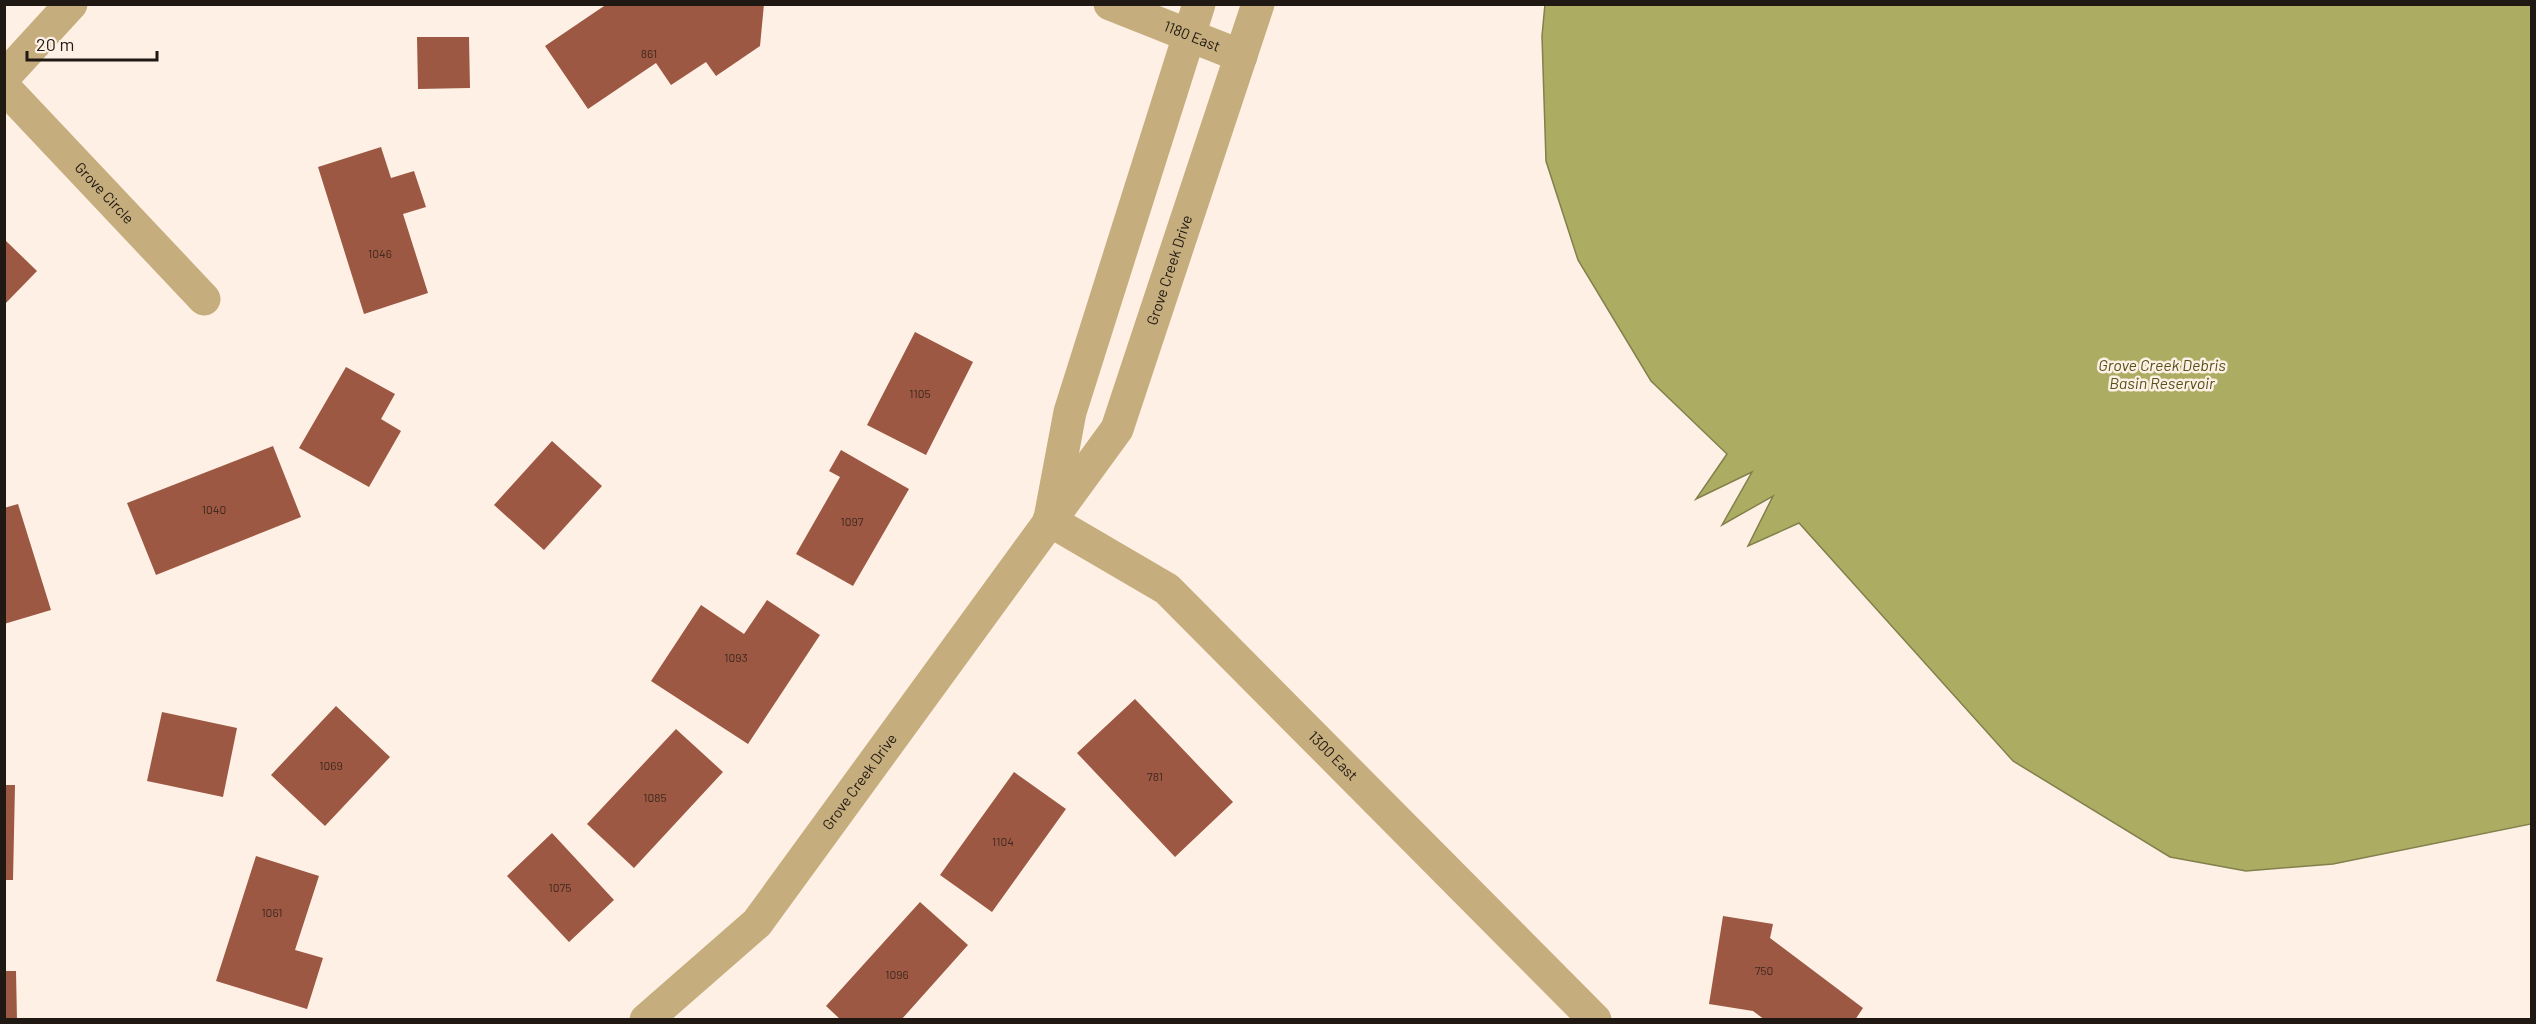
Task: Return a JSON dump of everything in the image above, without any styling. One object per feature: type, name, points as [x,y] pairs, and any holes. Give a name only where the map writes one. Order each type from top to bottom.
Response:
[{"type":"street","points":[[4,77],[71,4]]},
{"type":"street","name":"1180 East","points":[[1110,4],[1241,56]]},
{"type":"street","name":"Grove Creek Drive","points":[[1049,520],[1070,412],[1199,4]]},
{"type":"street","name":"Grove Creek Drive","points":[[646,1020],[757,923],[1049,520],[1118,429],[1258,4]]},
{"type":"street","name":"Grove Circle","points":[[4,87],[204,299]]},
{"type":"street","name":"1300 East","points":[[1049,520],[1167,588],[1594,1020]]},
{"type":"water","name":"Grove Creek Debris Basin Reservoir","points":[[1545,4],[2531,5],[2531,824],[2333,864],[2246,871],[2170,857],[2013,761],[1799,523],[1748,546],[1773,496],[1722,525],[1752,472],[1696,499],[1727,454],[1651,381],[1578,260],[1546,161],[1542,36]]},
{"type":"building","points":[[607,4],[764,4],[760,46],[716,76],[706,62],[671,85],[656,63],[588,109],[545,46]]},
{"type":"building","points":[[417,37],[469,37],[470,88],[418,89]]},
{"type":"building","points":[[381,147],[391,178],[414,171],[426,207],[403,214],[428,293],[364,314],[318,167]]},
{"type":"building","points":[[4,239],[37,271],[4,305]]},
{"type":"building","points":[[915,332],[973,362],[926,455],[867,425]]},
{"type":"building","points":[[346,367],[395,394],[381,419],[401,431],[369,487],[299,448]]},
{"type":"building","points":[[552,441],[602,486],[544,550],[494,505]]},
{"type":"building","points":[[273,446],[301,517],[156,575],[127,503]]},
{"type":"building","points":[[841,450],[909,489],[853,586],[796,554],[840,477],[829,471]]},
{"type":"building","points":[[18,504],[51,610],[4,624],[4,508]]},
{"type":"building","points":[[767,600],[820,635],[748,744],[651,681],[701,605],[744,634]]},
{"type":"building","points":[[1135,699],[1233,802],[1175,857],[1077,753]]},
{"type":"building","points":[[336,706],[390,757],[325,826],[271,775]]},
{"type":"building","points":[[162,712],[237,728],[223,797],[147,781]]},
{"type":"building","points":[[676,729],[723,772],[634,868],[587,824]]},
{"type":"building","points":[[1014,772],[1066,809],[992,912],[940,875]]},
{"type":"building","points":[[4,785],[15,785],[13,880],[4,880]]},
{"type":"building","points":[[552,833],[614,900],[569,942],[507,876]]},
{"type":"building","points":[[256,856],[319,876],[295,950],[323,958],[307,1009],[216,981]]},
{"type":"building","points":[[920,902],[968,945],[901,1020],[841,1020],[826,1006]]},
{"type":"building","points":[[1723,916],[1773,924],[1770,938],[1863,1008],[1855,1020],[1765,1020],[1753,1011],[1709,1004]]},
{"type":"building","points":[[4,971],[16,971],[17,1020],[4,1020]]}]
